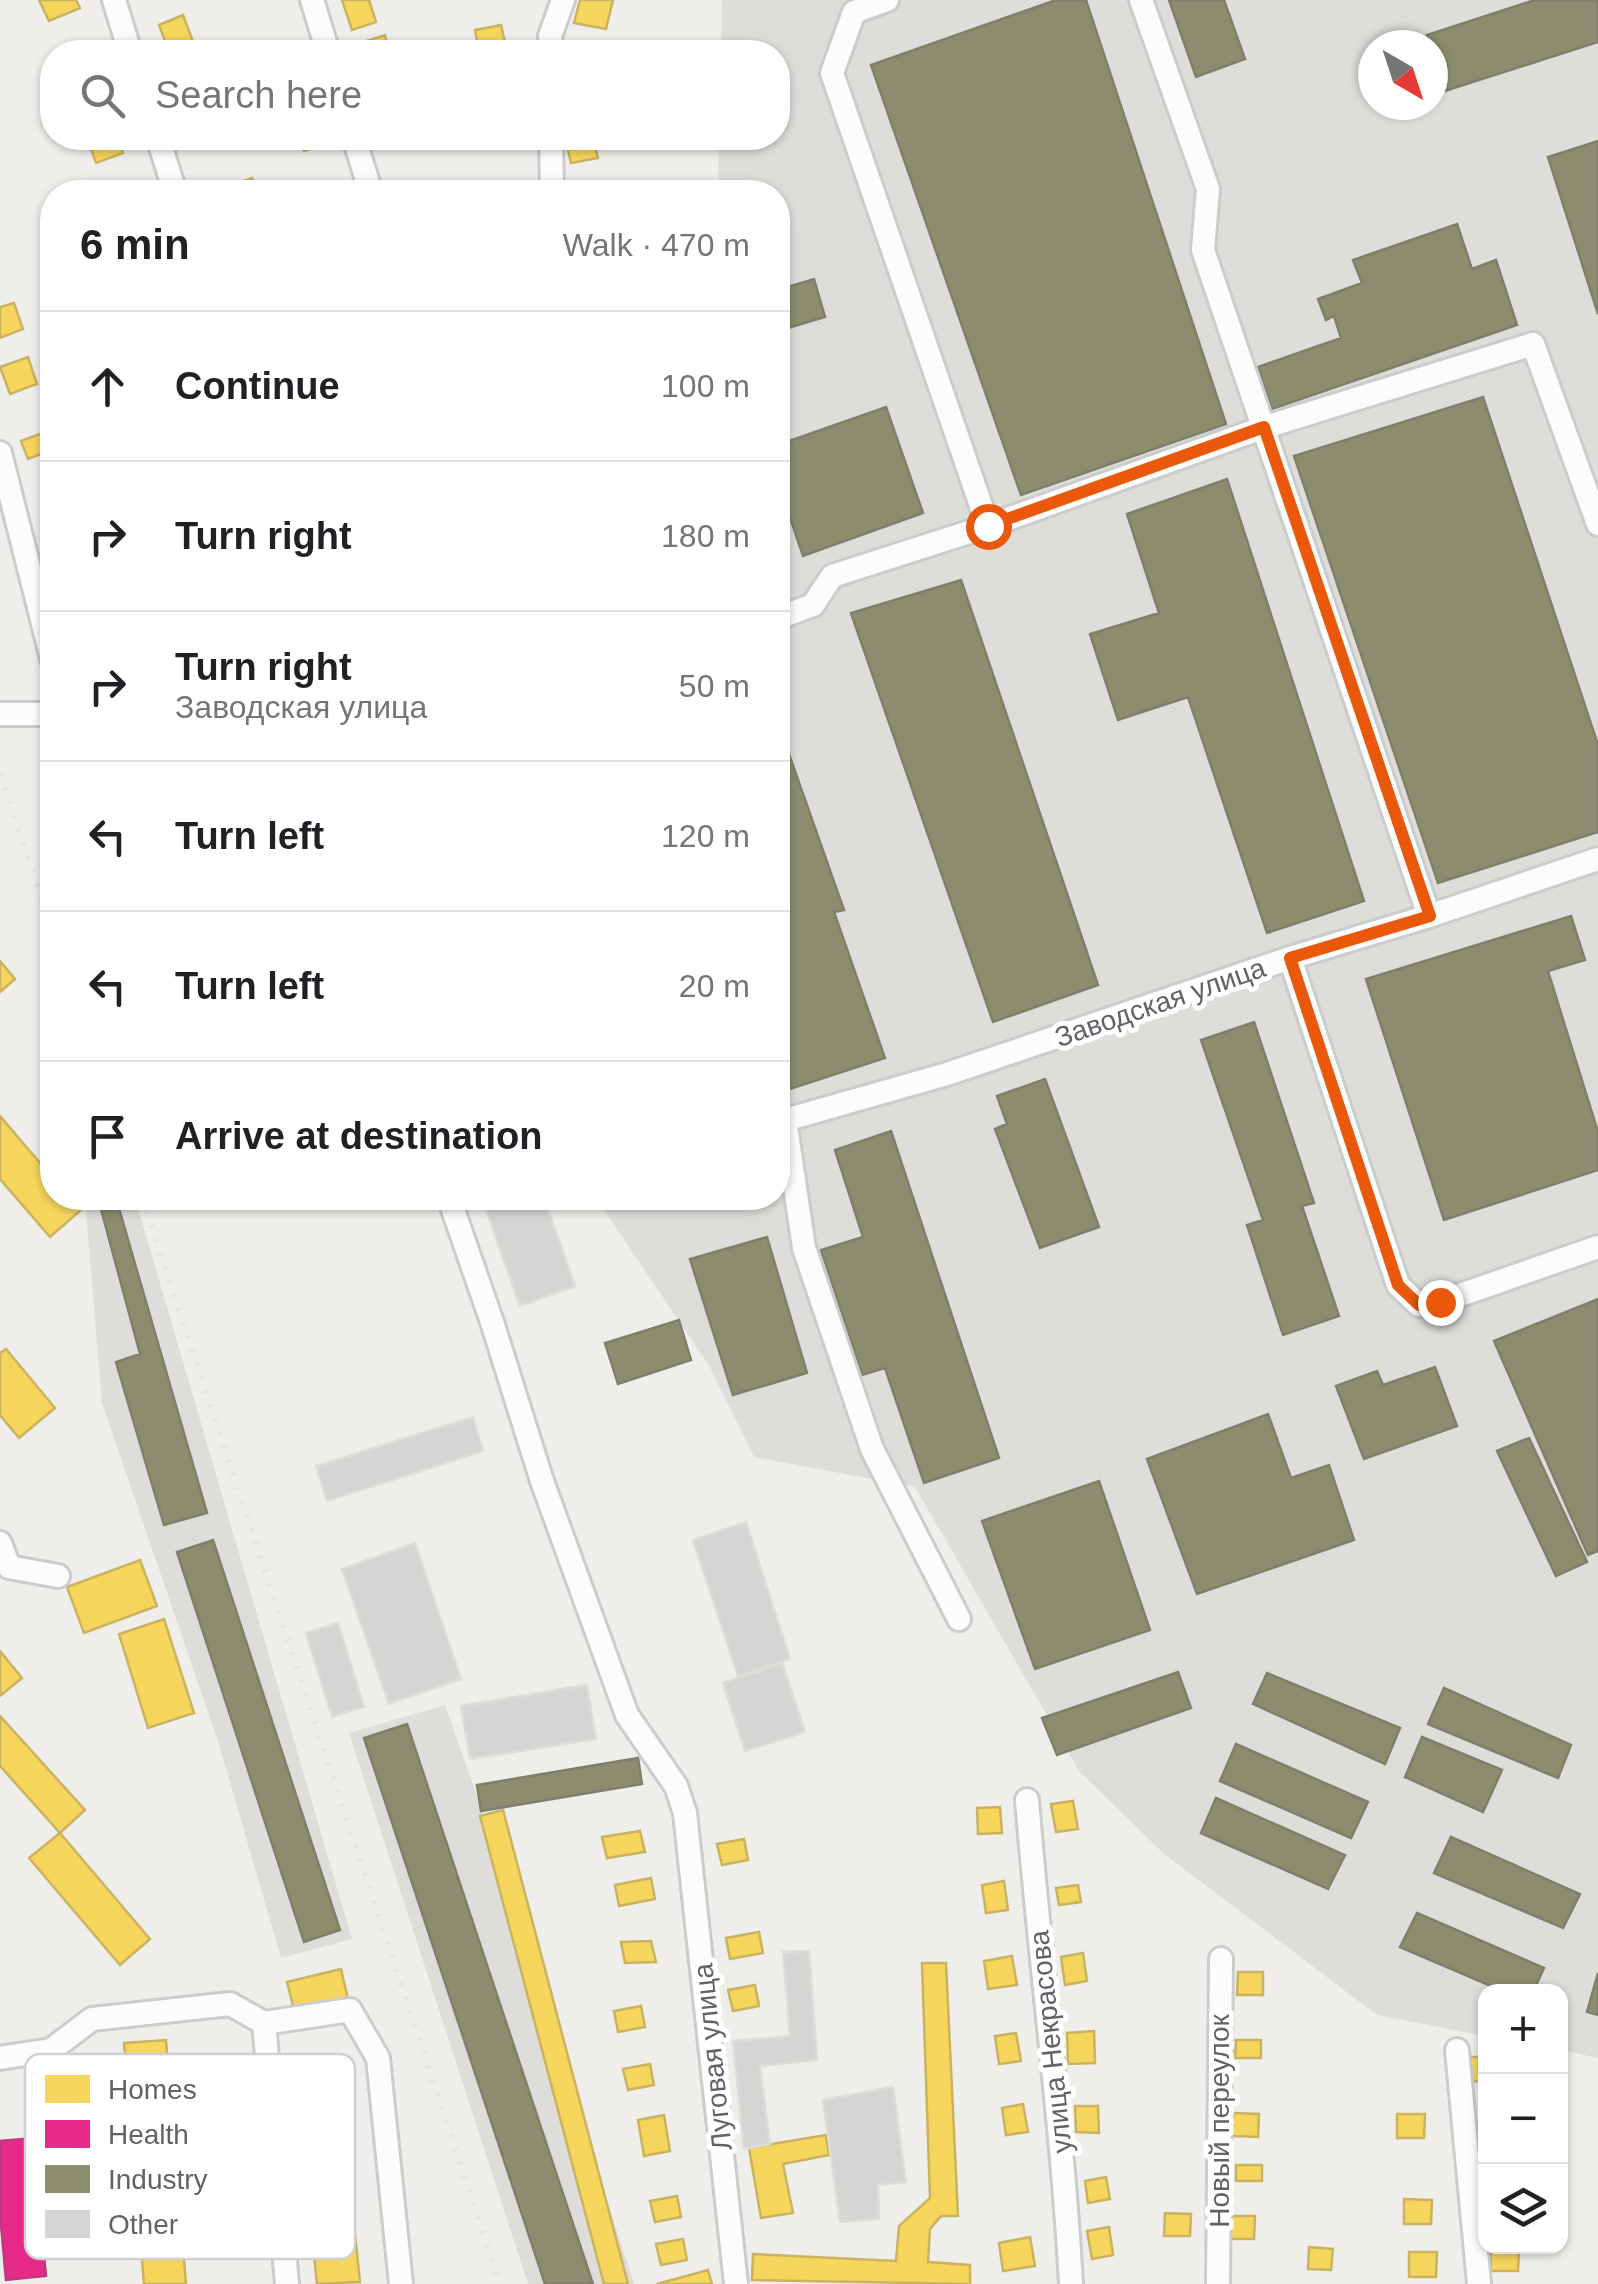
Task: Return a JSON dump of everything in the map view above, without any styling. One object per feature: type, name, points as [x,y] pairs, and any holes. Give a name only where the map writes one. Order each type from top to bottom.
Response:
[{"type":"street","points":[[114,0],[126,40]]},
{"type":"street","points":[[312,0],[324,40]]},
{"type":"street","points":[[550,40],[563,0]]},
{"type":"street","points":[[887,0],[854,12],[832,73],[988,526]]},
{"type":"street","points":[[1141,0],[1208,189],[1204,250],[1430,916]]},
{"type":"street","points":[[162,150],[172,180]]},
{"type":"street","points":[[358,150],[367,180]]},
{"type":"street","points":[[552,150],[552,180]]},
{"type":"street","points":[[790,614],[813,605],[832,576],[988,526],[1264,427],[1533,344],[1598,524]]},
{"type":"street","points":[[0,453],[40,611]]},
{"type":"street","points":[[0,714],[40,714]]},
{"type":"street","name":"Заводская улица","points":[[790,1118],[947,1074],[1290,958],[1598,860]]},
{"type":"street","points":[[1290,958],[1398,1285],[1408,1295],[1419,1305],[1440,1302],[1598,1247]]},
{"type":"street","points":[[790,1171],[804,1248],[872,1449],[959,1619]]},
{"type":"street","name":"Луговая улица","points":[[453,1210],[542,1481],[626,1716],[676,1786],[688,1830],[736,2284]]},
{"type":"street","points":[[0,1543],[10,1567],[58,1576]]},
{"type":"street","name":"улица Некрасова","points":[[1027,1800],[1066,2188],[1071,2284]]},
{"type":"street","name":"Новый переулок","points":[[1218,2284],[1221,1959]]},
{"type":"street","points":[[26,2054],[51,2050],[92,2019],[230,2004],[264,2023],[350,2010],[378,2058],[401,2284]]},
{"type":"street","points":[[264,2023],[267,2054]]},
{"type":"street","points":[[1457,2050],[1480,2284]]},
{"type":"street","points":[[0,2058],[25,2054]]},
{"type":"street","points":[[285,2259],[287,2284]]},
{"type":"shaded area","points":[[722,0],[1598,0],[1598,2058],[1568,2052],[1568,1984],[1478,1984],[1478,2035],[1377,2015],[1163,1853],[1079,1771],[915,1487],[754,1457],[710,1367],[604,1210],[790,1210],[790,180],[718,180],[719,150],[790,150],[790,40],[721,40]]},
{"type":"shaded area","points":[[86,1210],[139,1210],[352,1939],[281,1958],[219,1744],[102,1403]]},
{"type":"shaded area","points":[[445,1705],[634,2284],[528,2284],[349,1733]]},
{"type":"building: Homes","points":[[39,0],[76,0],[80,8],[49,21]]},
{"type":"building: Homes","points":[[342,0],[369,0],[376,22],[352,30]]},
{"type":"building: Homes","points":[[580,0],[613,0],[606,29],[574,23]]},
{"type":"building: Homes","points":[[183,15],[192,40],[165,40],[159,25]]},
{"type":"building: Homes","points":[[501,25],[505,40],[477,40],[475,30]]},
{"type":"building: Homes","points":[[91,150],[122,150],[123,153],[96,163]]},
{"type":"building: Homes","points":[[568,150],[596,150],[598,158],[571,163]]},
{"type":"building: Homes","points":[[14,303],[23,329],[0,338],[0,307]]},
{"type":"building: Homes","points":[[28,357],[37,384],[10,394],[0,367]]},
{"type":"building: Homes","points":[[40,434],[40,454],[28,459],[21,441]]},
{"type":"building: Homes","points":[[0,961],[15,979],[0,992]]},
{"type":"building: Homes","points":[[0,1116],[40,1163],[40,1210],[81,1210],[50,1237],[0,1179]]},
{"type":"building: Homes","points":[[6,1349],[55,1408],[19,1438],[0,1415],[0,1353]]},
{"type":"building: Homes","points":[[140,1560],[157,1606],[84,1633],[67,1587]]},
{"type":"building: Homes","points":[[164,1619],[194,1713],[148,1728],[119,1634]]},
{"type":"building: Homes","points":[[0,1651],[22,1678],[0,1696]]},
{"type":"building: Homes","points":[[0,1716],[85,1810],[60,1833],[0,1766]]},
{"type":"building: Homes","points":[[1073,1801],[1078,1829],[1056,1832],[1051,1804]]},
{"type":"building: Homes","points":[[1000,1807],[1002,1833],[978,1834],[977,1808]]},
{"type":"building: Homes","points":[[503,1810],[628,2284],[604,2284],[480,1816]]},
{"type":"building: Homes","points":[[640,1831],[645,1852],[607,1858],[602,1837]]},
{"type":"building: Homes","points":[[60,1833],[150,1939],[120,1965],[29,1858]]},
{"type":"building: Homes","points":[[744,1839],[748,1860],[722,1865],[717,1844]]},
{"type":"building: Homes","points":[[651,1878],[655,1899],[619,1906],[615,1885]]},
{"type":"building: Homes","points":[[1004,1881],[1008,1910],[986,1913],[982,1885]]},
{"type":"building: Homes","points":[[1078,1885],[1081,1902],[1059,1905],[1056,1888]]},
{"type":"building: Homes","points":[[759,1932],[763,1953],[730,1959],[726,1938]]},
{"type":"building: Homes","points":[[651,1941],[656,1962],[625,1963],[621,1942]]},
{"type":"building: Homes","points":[[1083,1953],[1087,1981],[1065,1985],[1061,1957]]},
{"type":"building: Homes","points":[[1012,1956],[1017,1985],[988,1989],[984,1961]]},
{"type":"building: Homes","points":[[922,1963],[946,1963],[958,2216],[941,2216],[930,2229],[928,2262],[970,2265],[970,2284],[752,2280],[753,2254],[896,2261],[899,2226],[930,2198]]},
{"type":"building: Homes","points":[[341,1969],[348,1999],[294,2010],[287,1982]]},
{"type":"building: Homes","points":[[1238,1972],[1263,1972],[1263,1995],[1237,1995]]},
{"type":"building: Homes","points":[[755,1985],[759,2006],[733,2011],[728,1990]]},
{"type":"building: Homes","points":[[641,2006],[645,2027],[618,2032],[614,2011]]},
{"type":"building: Homes","points":[[1094,2031],[1095,2063],[1068,2064],[1067,2033]]},
{"type":"building: Homes","points":[[1016,2033],[1021,2061],[999,2064],[995,2036]]},
{"type":"building: Homes","points":[[166,2040],[167,2054],[125,2054],[124,2043]]},
{"type":"building: Homes","points":[[1236,2040],[1261,2040],[1261,2058],[1235,2058]]},
{"type":"building: Homes","points":[[1469,2057],[1478,2057],[1478,2082],[1468,2081]]},
{"type":"building: Homes","points":[[650,2064],[654,2085],[628,2090],[623,2069]]},
{"type":"building: Homes","points":[[1023,2104],[1028,2132],[1006,2135],[1002,2108]]},
{"type":"building: Homes","points":[[1075,2106],[1098,2106],[1099,2133],[1076,2132]]},
{"type":"building: Homes","points":[[1233,2113],[1259,2114],[1258,2137],[1233,2136]]},
{"type":"building: Homes","points":[[1397,2114],[1425,2114],[1424,2138],[1397,2138]]},
{"type":"building: Homes","points":[[664,2115],[670,2151],[644,2156],[638,2120]]},
{"type":"building: Homes","points":[[826,2135],[829,2155],[783,2164],[793,2213],[761,2218],[749,2148]]},
{"type":"building: Homes","points":[[1236,2165],[1262,2165],[1262,2181],[1236,2181]]},
{"type":"building: Homes","points":[[1106,2177],[1110,2199],[1088,2203],[1085,2181]]},
{"type":"building: Homes","points":[[677,2196],[681,2217],[655,2222],[650,2201]]},
{"type":"building: Homes","points":[[1404,2199],[1432,2200],[1431,2224],[1404,2224]]},
{"type":"building: Homes","points":[[1165,2213],[1191,2214],[1190,2236],[1164,2236]]},
{"type":"building: Homes","points":[[1229,2216],[1255,2216],[1254,2239],[1229,2239]]},
{"type":"building: Homes","points":[[1109,2227],[1113,2255],[1092,2259],[1087,2231]]},
{"type":"building: Homes","points":[[355,2233],[360,2282],[317,2284],[314,2259],[355,2259]]},
{"type":"building: Homes","points":[[1030,2237],[1035,2266],[1003,2271],[999,2243]]},
{"type":"building: Homes","points":[[683,2239],[687,2260],[661,2265],[656,2244]]},
{"type":"building: Homes","points":[[1309,2247],[1333,2249],[1331,2270],[1308,2269]]},
{"type":"building: Homes","points":[[1409,2252],[1437,2252],[1436,2277],[1409,2277]]},
{"type":"building: Homes","points":[[1491,2254],[1519,2254],[1518,2271],[1491,2271]]},
{"type":"building: Homes","points":[[142,2259],[184,2259],[186,2284],[144,2284]]},
{"type":"building: Homes","points":[[708,2270],[712,2284],[657,2284]]},
{"type":"building: Health","points":[[25,2139],[25,2259],[44,2259],[46,2276],[6,2280],[0,2214],[0,2141]]},
{"type":"building: Industry","points":[[1056,0],[1086,0],[1226,424],[1021,495],[871,65]]},
{"type":"building: Industry","points":[[1169,0],[1224,0],[1245,59],[1196,77]]},
{"type":"building: Industry","points":[[1535,0],[1598,0],[1598,42],[1448,90],[1448,30],[1442,30]]},
{"type":"building: Industry","points":[[1598,141],[1598,314],[1548,157]]},
{"type":"building: Industry","points":[[1457,224],[1472,269],[1496,260],[1517,325],[1272,409],[1258,367],[1341,338],[1334,316],[1326,320],[1318,299],[1362,283],[1353,260]]},
{"type":"building: Industry","points":[[814,279],[825,317],[790,327],[790,286]]},
{"type":"building: Industry","points":[[1483,397],[1598,745],[1598,832],[1438,883],[1294,456]]},
{"type":"building: Industry","points":[[886,407],[923,513],[803,556],[790,518],[790,441]]},
{"type":"building: Industry","points":[[1227,479],[1364,901],[1267,933],[1188,697],[1118,720],[1090,634],[1159,613],[1127,514]]},
{"type":"building: Industry","points":[[961,580],[1098,985],[993,1022],[851,613]]},
{"type":"building: Industry","points":[[790,757],[844,910],[834,912],[885,1058],[790,1089]]},
{"type":"building: Industry","points":[[1571,916],[1585,960],[1548,971],[1598,1132],[1598,1170],[1444,1220],[1366,979]]},
{"type":"building: Industry","points":[[1254,1022],[1314,1203],[1302,1206],[1339,1316],[1283,1335],[1247,1225],[1263,1220],[1201,1040]]},
{"type":"building: Industry","points":[[1045,1079],[1099,1227],[1040,1248],[995,1129],[1007,1124],[997,1096]]},
{"type":"building: Industry","points":[[891,1131],[999,1458],[924,1483],[885,1368],[862,1375],[821,1250],[863,1237],[835,1150]]},
{"type":"building: Industry","points":[[101,1210],[119,1210],[207,1513],[164,1525],[116,1362],[140,1354]]},
{"type":"building: Industry","points":[[767,1237],[807,1373],[733,1395],[690,1259]]},
{"type":"building: Industry","points":[[1598,1299],[1598,1551],[1588,1555],[1494,1341]]},
{"type":"building: Industry","points":[[679,1320],[691,1360],[618,1384],[605,1343]]},
{"type":"building: Industry","points":[[1435,1367],[1457,1426],[1364,1459],[1336,1386],[1377,1371],[1383,1385]]},
{"type":"building: Industry","points":[[1268,1414],[1291,1478],[1329,1465],[1354,1540],[1197,1594],[1147,1459]]},
{"type":"building: Industry","points":[[1529,1438],[1587,1562],[1556,1576],[1497,1451]]},
{"type":"building: Industry","points":[[1099,1481],[1150,1630],[1035,1669],[982,1521]]},
{"type":"building: Industry","points":[[213,1540],[340,1930],[304,1942],[177,1552]]},
{"type":"building: Industry","points":[[1178,1672],[1191,1708],[1057,1755],[1042,1718]]},
{"type":"building: Industry","points":[[1267,1673],[1400,1728],[1385,1764],[1253,1704]]},
{"type":"building: Industry","points":[[1444,1688],[1571,1745],[1558,1778],[1428,1724]]},
{"type":"building: Industry","points":[[407,1724],[593,2284],[545,2284],[364,1738]]},
{"type":"building: Industry","points":[[1422,1737],[1502,1770],[1483,1812],[1405,1777]]},
{"type":"building: Industry","points":[[1236,1744],[1368,1802],[1351,1838],[1220,1781]]},
{"type":"building: Industry","points":[[638,1758],[642,1784],[481,1811],[477,1785]]},
{"type":"building: Industry","points":[[1216,1798],[1345,1855],[1328,1889],[1201,1833]]},
{"type":"building: Industry","points":[[1451,1837],[1580,1894],[1563,1928],[1434,1873]]},
{"type":"building: Industry","points":[[1417,1913],[1544,1968],[1537,1984],[1486,1984],[1400,1947]]},
{"type":"building: Industry","points":[[1598,1973],[1598,2015],[1587,2012]]},
{"type":"building: Other","points":[[486,1210],[548,1210],[575,1286],[520,1306]]},
{"type":"building: Other","points":[[473,1417],[483,1451],[327,1501],[316,1466]]},
{"type":"building: Other","points":[[746,1522],[790,1659],[738,1676],[693,1540]]},
{"type":"building: Other","points":[[415,1543],[461,1679],[389,1704],[342,1569]]},
{"type":"building: Other","points":[[338,1623],[364,1707],[332,1717],[306,1633]]},
{"type":"building: Other","points":[[782,1663],[805,1732],[745,1751],[723,1683]]},
{"type":"building: Other","points":[[587,1685],[596,1739],[470,1759],[461,1706]]},
{"type":"building: Other","points":[[809,1951],[817,2060],[760,2066],[770,2144],[744,2149],[733,2041],[790,2036],[783,1952]]},
{"type":"building: Other","points":[[893,2087],[906,2182],[878,2185],[879,2219],[840,2222],[823,2100]]},
{"type":"railway","points":[[0,774],[40,893]]},
{"type":"railway","points":[[146,1210],[500,2284]]},
{"type":"route","points":[[988,526],[1264,427],[1430,916],[1290,958],[1398,1285],[1419,1305],[1440,1302]]}]
